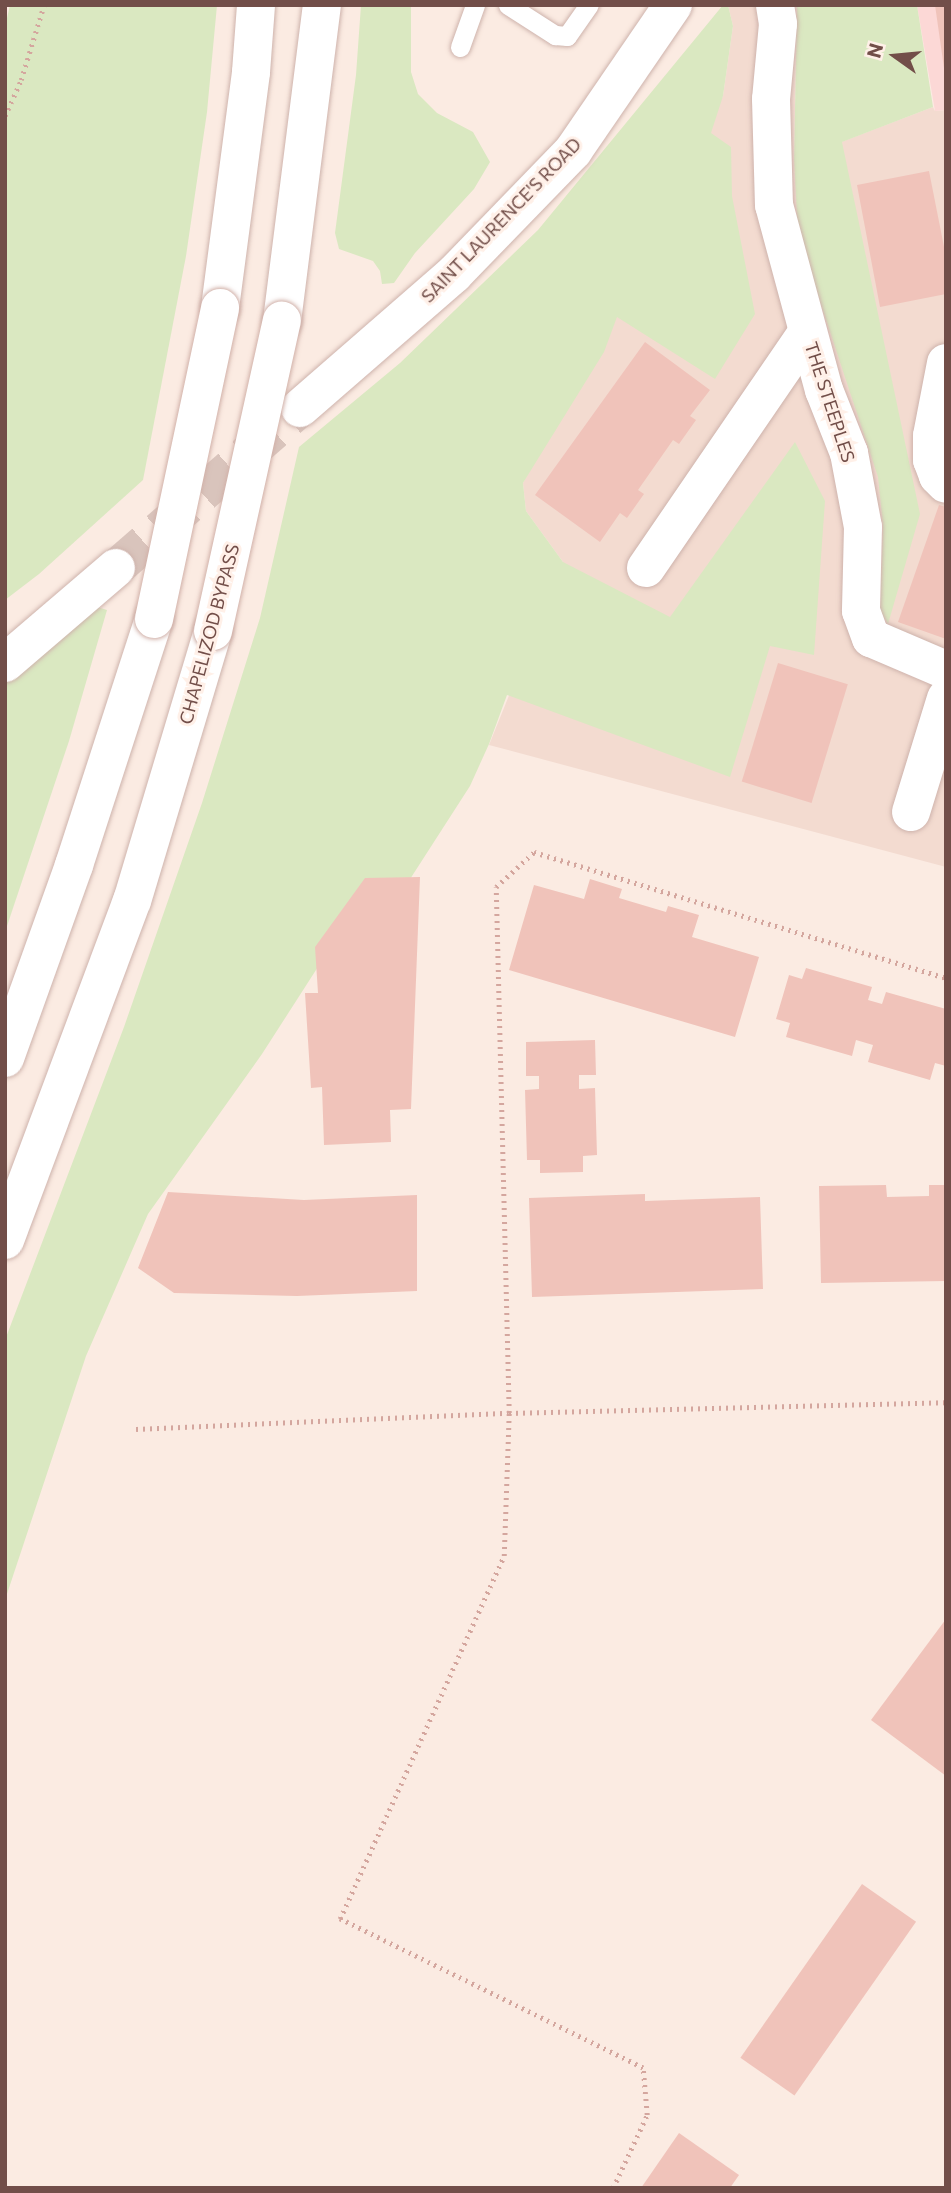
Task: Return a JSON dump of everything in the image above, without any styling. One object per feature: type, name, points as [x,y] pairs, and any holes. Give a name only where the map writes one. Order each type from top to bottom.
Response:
[{"type":"main road","points":[[5,1058],[74,865],[154,619],[220,308],[251,72],[256,5]]},
{"type":"main road","name":"CHAPELIZOD BYPASS","points":[[5,1240],[132,901],[214,631],[282,321],[322,5]]},
{"type":"main road","name":"SAINT LAURENCE'S ROAD","points":[[300,408],[454,274],[573,151],[673,5]]},
{"type":"main road","name":"THE STEEPLES","points":[[775,5],[778,24],[771,99],[774,205],[824,390],[849,453],[863,527],[861,611],[871,638],[946,670]]},
{"type":"main road","name":"THE STEEPLES","points":[[646,568],[807,333]]},
{"type":"main road","points":[[946,363],[932,436],[932,460],[938,476],[946,484]]},
{"type":"main road","points":[[5,663],[116,568]]},
{"type":"main road","points":[[911,812],[946,698]]},
{"type":"lane","points":[[460,47],[475,5]]},
{"type":"lane","points":[[508,5],[555,35],[567,36],[589,5]]},
{"type":"path","points":[[5,116],[21,80],[44,5]]},
{"type":"path","points":[[613,2188],[647,2115],[643,2068],[340,1919],[504,1556],[509,1413],[496,887],[534,852],[946,978]]},
{"type":"path","points":[[136,1429],[509,1413],[946,1402]]},
{"type":"shaded area","points":[[728,5],[797,5],[794,160],[933,107],[935,111],[946,110],[946,867],[489,745],[563,562],[526,511],[523,483],[623,298],[723,96],[733,26]]},
{"type":"shaded area","points":[[917,5],[946,5],[946,110],[935,111]]},
{"type":"green space","points":[[10,5],[217,5],[207,112],[186,256],[143,480],[39,574],[5,600],[5,27]]},
{"type":"green space","points":[[361,5],[411,5],[411,72],[418,94],[437,113],[473,132],[490,162],[474,189],[415,253],[394,283],[382,284],[380,271],[373,261],[339,249],[335,233],[356,75]]},
{"type":"green space","points":[[723,5],[728,5],[733,26],[723,96],[711,133],[731,147],[732,196],[755,314],[715,379],[617,317],[604,352],[523,483],[526,511],[563,562],[670,617],[795,442],[825,501],[814,655],[770,646],[730,777],[507,695],[470,786],[394,904],[334,942],[262,1054],[148,1214],[86,1356],[5,1600],[5,1340],[124,1027],[202,803],[260,618],[299,447],[400,363],[538,230]]},
{"type":"green space","points":[[797,5],[917,5],[933,107],[842,142],[920,514],[888,624],[880,611],[883,526],[878,477],[798,235],[794,160]]},
{"type":"green space","points":[[94,606],[107,610],[69,741],[5,932],[5,683]]},
{"type":"building","points":[[935,5],[946,5],[944,68]]},
{"type":"building","points":[[929,171],[946,257],[946,294],[880,307],[857,185]]},
{"type":"building","points":[[645,342],[710,390],[690,416],[696,420],[679,444],[673,440],[638,490],[644,494],[627,518],[620,513],[600,542],[535,495]]},
{"type":"building","points":[[939,505],[946,507],[946,639],[898,622]]},
{"type":"building","points":[[778,663],[848,684],[812,803],[742,782]]},
{"type":"building","points":[[420,877],[411,1109],[390,1110],[391,1142],[324,1145],[322,1087],[311,1088],[305,993],[318,993],[315,947],[365,878]]},
{"type":"building","points":[[590,879],[622,889],[619,898],[666,912],[668,906],[699,915],[692,937],[759,957],[735,1037],[509,970],[534,885],[584,899]]},
{"type":"building","points":[[806,968],[872,987],[868,1000],[882,1004],[886,992],[946,1009],[946,1066],[935,1063],[930,1080],[868,1062],[873,1045],[856,1040],[852,1056],[786,1037],[790,1023],[776,1019],[789,975],[802,979]]},
{"type":"building","points":[[595,1040],[596,1075],[579,1075],[579,1089],[595,1088],[597,1155],[583,1156],[583,1172],[540,1173],[540,1160],[527,1160],[525,1090],[539,1089],[539,1076],[526,1076],[526,1042]]},
{"type":"building","points":[[886,1185],[887,1197],[929,1196],[929,1185],[946,1185],[946,1281],[821,1283],[819,1186]]},
{"type":"building","points":[[168,1192],[304,1200],[417,1195],[417,1291],[297,1296],[174,1293],[138,1268]]},
{"type":"building","points":[[645,1194],[645,1201],[760,1197],[763,1289],[532,1297],[529,1198]]},
{"type":"building","points":[[946,1619],[946,1776],[871,1720]]},
{"type":"building","points":[[862,1884],[916,1922],[794,2096],[740,2058]]},
{"type":"building","points":[[679,2133],[739,2175],[730,2188],[641,2188]]},
{"type":"tunnel","points":[[116,568],[300,408]]}]
